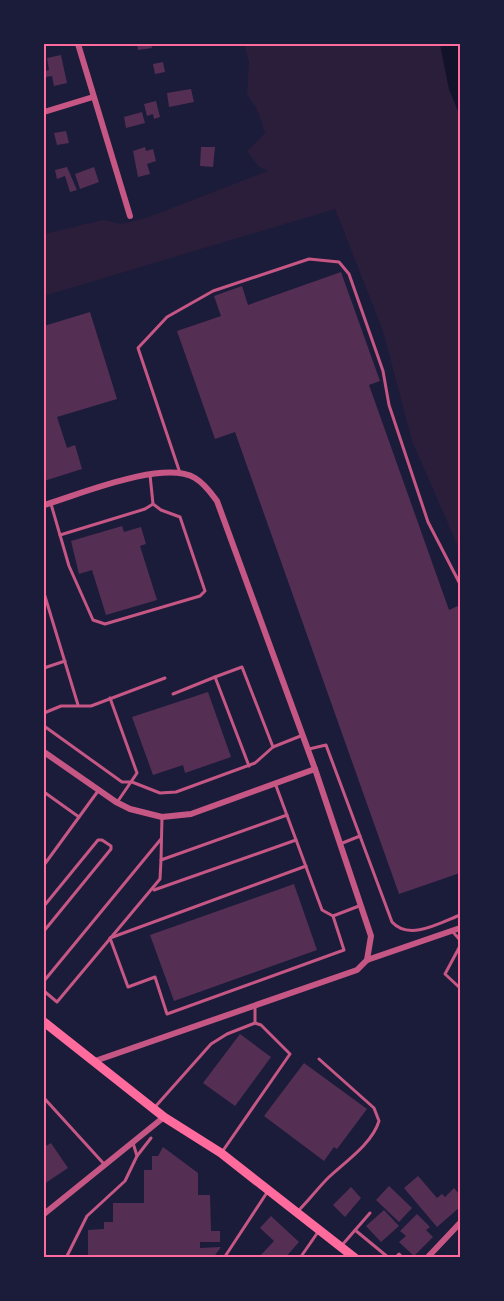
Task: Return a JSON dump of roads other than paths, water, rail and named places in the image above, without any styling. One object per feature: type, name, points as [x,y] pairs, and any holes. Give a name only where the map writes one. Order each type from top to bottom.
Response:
[{"type":"main road","points":[[44,1022],[164,1117],[221,1154],[356,1257]]},
{"type":"street","points":[[78,44],[130,216]]},
{"type":"street","points":[[44,112],[93,97]]},
{"type":"street","points":[[47,504],[150,475],[180,473],[195,478],[207,488],[222,509],[315,769],[371,936],[368,960]]},
{"type":"street","points":[[44,752],[116,802],[138,812],[162,818],[192,814],[315,769]]},
{"type":"street","points":[[95,1061],[357,970],[368,960],[460,928]]},
{"type":"street","points":[[44,1214],[164,1117]]},
{"type":"street","points":[[427,1257],[460,1223]]},
{"type":"lane","points":[[180,473],[138,348],[167,317],[213,291],[309,259],[339,262],[349,274],[383,371],[389,405],[428,522],[460,584]]},
{"type":"lane","points":[[47,504],[73,575],[93,620],[105,624],[200,596],[205,591],[180,517],[161,510],[153,504],[150,475]]},
{"type":"lane","points":[[60,535],[145,509],[153,504]]},
{"type":"lane","points":[[44,592],[79,706]]},
{"type":"lane","points":[[44,668],[65,661]]},
{"type":"lane","points":[[173,694],[242,667],[273,747]]},
{"type":"lane","points":[[215,677],[249,766]]},
{"type":"lane","points":[[44,713],[62,706],[91,706],[165,678]]},
{"type":"lane","points":[[110,698],[136,764],[137,773],[132,783],[116,802]]},
{"type":"lane","points":[[44,726],[122,782],[132,783],[160,793],[176,792],[249,766],[265,756],[273,747],[303,735]]},
{"type":"lane","points":[[308,749],[326,745],[392,922],[397,929],[408,932],[460,915]]},
{"type":"lane","points":[[110,938],[128,987],[155,977],[167,1014],[344,950],[333,916],[322,910],[275,783]]},
{"type":"lane","points":[[44,865],[98,791]]},
{"type":"lane","points":[[44,792],[79,817]]},
{"type":"lane","points":[[161,860],[287,815]]},
{"type":"lane","points":[[44,992],[57,1002],[160,879],[162,818]]},
{"type":"lane","points":[[340,844],[360,836]]},
{"type":"lane","points":[[44,981],[161,839]]},
{"type":"lane","points":[[44,906],[98,840],[111,846],[111,849],[44,931]]},
{"type":"lane","points":[[152,890],[297,840]]},
{"type":"lane","points":[[110,938],[306,866]]},
{"type":"lane","points":[[333,916],[361,906]]},
{"type":"lane","points":[[452,931],[460,940]]},
{"type":"lane","points":[[460,946],[445,974],[460,988]]},
{"type":"lane","points":[[221,1154],[290,1054],[283,1045],[255,1023],[254,1006]]},
{"type":"lane","points":[[154,1108],[211,1044],[227,1034],[255,1023]]},
{"type":"lane","points":[[298,1212],[326,1180],[350,1158],[373,1132],[379,1121],[374,1108],[319,1059]]},
{"type":"lane","points":[[44,1098],[105,1165]]},
{"type":"lane","points":[[66,1257],[87,1216],[125,1181],[138,1156],[151,1138]]},
{"type":"lane","points":[[133,1143],[138,1156]]},
{"type":"lane","points":[[224,1257],[269,1190]]},
{"type":"lane","points":[[341,1246],[370,1212]]},
{"type":"lane","points":[[300,1257],[320,1228]]},
{"type":"lane","points":[[355,1230],[389,1257]]},
{"type":"lane","points":[[395,1257],[399,1254],[403,1257]]}]
